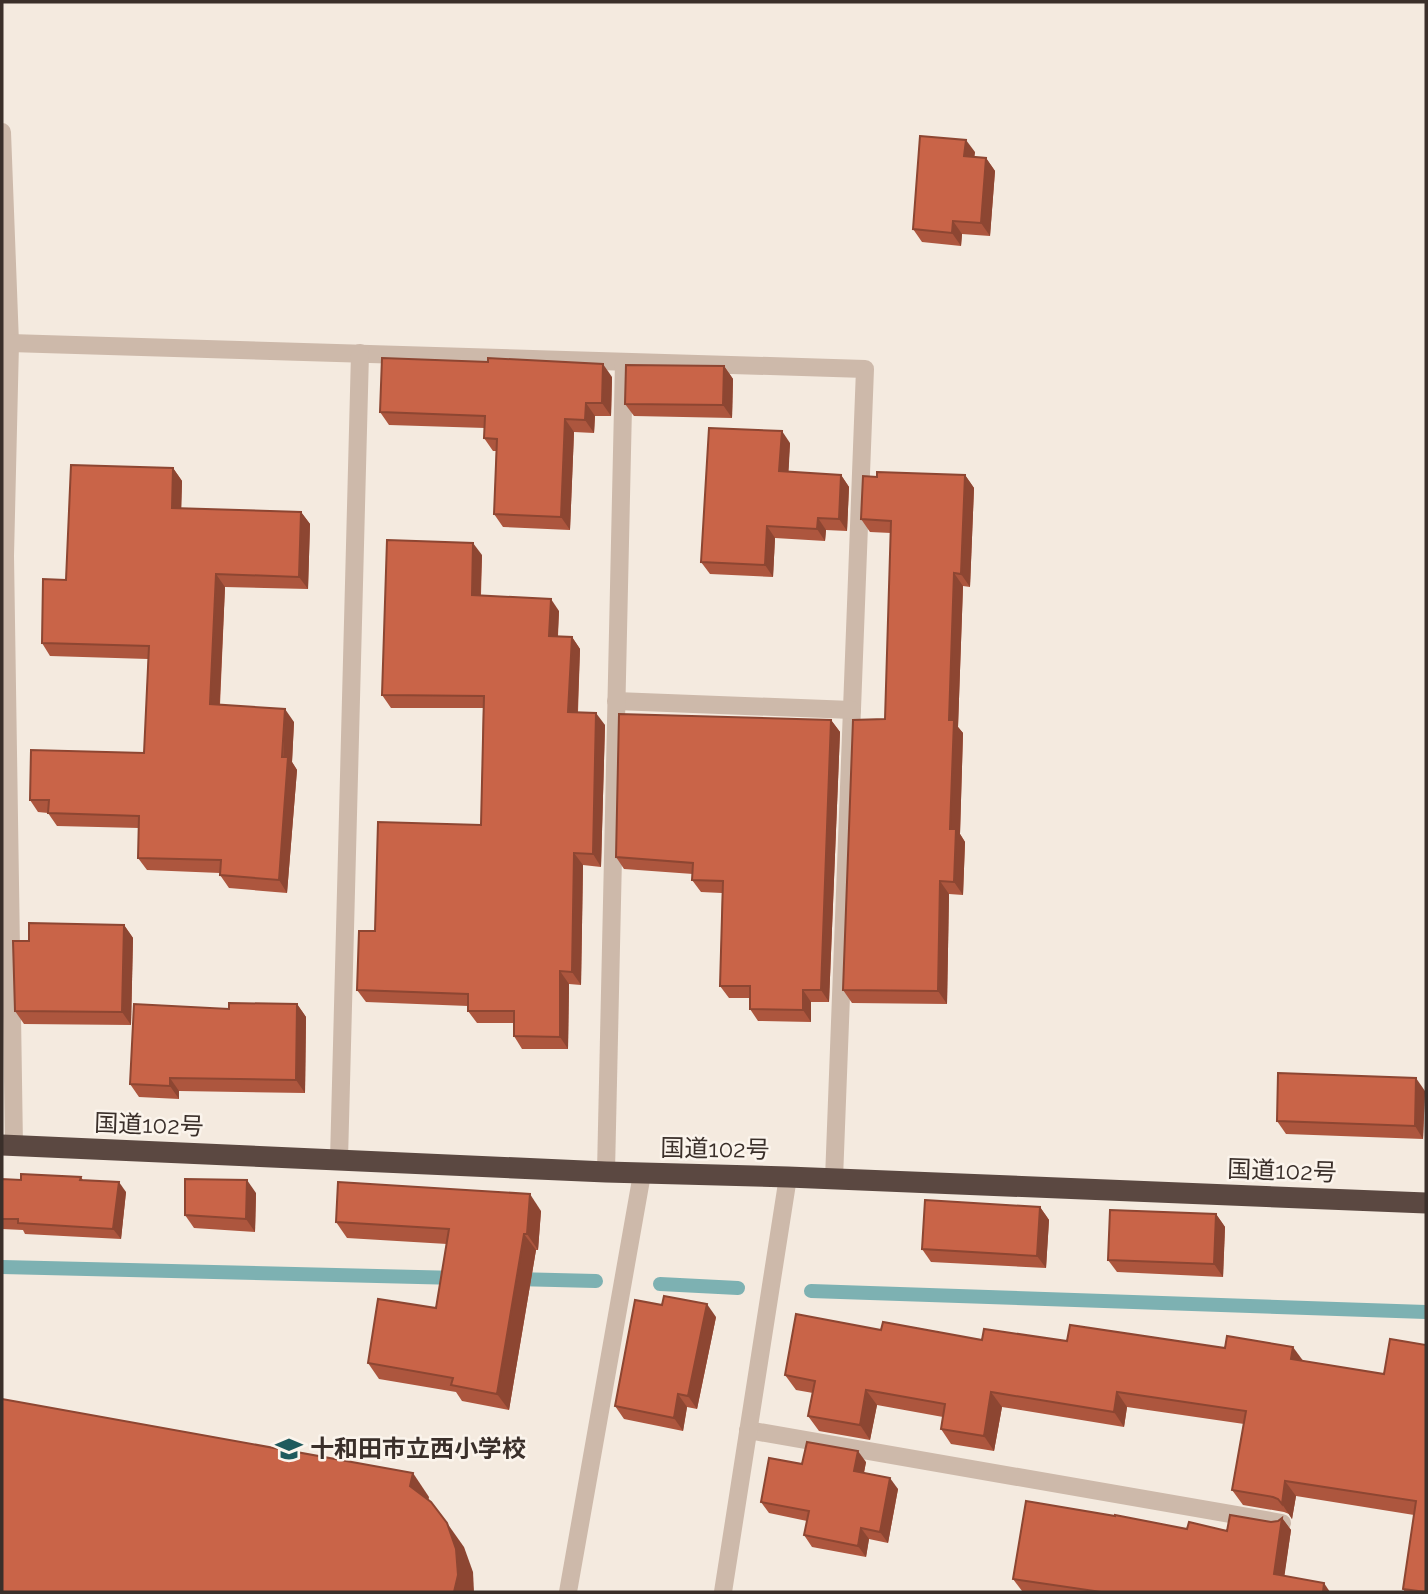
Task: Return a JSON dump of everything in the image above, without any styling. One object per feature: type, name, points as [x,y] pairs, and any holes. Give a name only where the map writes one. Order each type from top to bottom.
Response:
[{"type":"highway","name":"国道102号","points":[[8,1146],[642,1174],[788,1177],[1426,1203]]},
{"type":"street","points":[[2,132],[10,343],[3,556],[8,1146]]},
{"type":"street","points":[[10,343],[865,369],[834,1179]]},
{"type":"street","points":[[339,1160],[360,354]]},
{"type":"street","points":[[606,1172],[624,362]]},
{"type":"street","points":[[617,701],[852,710]]},
{"type":"street","points":[[568,1592],[642,1174]]},
{"type":"street","points":[[723,1592],[788,1177]]},
{"type":"street","points":[[748,1430],[1282,1523]]},
{"type":"building","points":[[920,136],[966,140],[964,156],[986,158],[981,223],[953,221],[952,233],[913,229]]},
{"type":"building","points":[[382,358],[488,362],[488,358],[603,364],[602,403],[586,403],[585,420],[565,419],[561,517],[494,514],[497,439],[484,438],[485,416],[380,412]]},
{"type":"building","points":[[626,365],[724,366],[723,405],[625,404]]},
{"type":"building","points":[[709,428],[782,431],[779,471],[841,475],[839,519],[818,518],[817,529],[767,526],[765,565],[701,562]]},
{"type":"building","points":[[71,465],[173,468],[172,508],[301,512],[299,577],[216,574],[210,704],[285,709],[282,757],[288,757],[279,880],[220,875],[221,860],[138,858],[139,816],[48,813],[49,800],[30,800],[31,750],[144,753],[149,646],[42,643],[43,579],[66,580]]},
{"type":"building","points":[[877,472],[965,475],[961,574],[954,573],[949,720],[954,720],[950,829],[956,829],[954,882],[940,881],[938,991],[843,990],[853,720],[885,719],[891,521],[861,519],[863,476],[877,477]]},
{"type":"building","points":[[387,540],[473,543],[472,595],[551,599],[549,636],[572,637],[568,712],[596,713],[593,854],[574,853],[572,972],[560,971],[560,1037],[514,1036],[514,1011],[468,1011],[468,994],[357,990],[359,931],[375,931],[378,822],[481,825],[484,696],[382,695]]},
{"type":"building","points":[[619,714],[831,720],[821,990],[803,990],[803,1010],[750,1009],[750,986],[720,986],[723,881],[692,880],[693,863],[616,857]]},
{"type":"building","points":[[29,923],[124,925],[122,1012],[15,1011],[13,941],[29,941]]},
{"type":"building","points":[[229,1003],[297,1004],[296,1080],[170,1078],[170,1086],[130,1084],[134,1004],[229,1009]]},
{"type":"building","points":[[1278,1073],[1416,1078],[1415,1126],[1277,1121]]},
{"type":"building","points":[[21,1174],[119,1182],[113,1229],[18,1223],[18,1219],[2,1219],[2,1179],[21,1180]]},
{"type":"building","points":[[185,1179],[247,1180],[246,1219],[185,1215]]},
{"type":"building","points":[[338,1182],[530,1194],[527,1234],[524,1234],[497,1394],[451,1385],[453,1378],[368,1363],[378,1299],[436,1308],[449,1229],[336,1222]]},
{"type":"building","points":[[925,1200],[1040,1207],[1037,1256],[922,1249]]},
{"type":"building","points":[[1110,1210],[1216,1214],[1214,1264],[1108,1260]]},
{"type":"building","points":[[664,1296],[707,1304],[688,1396],[678,1394],[674,1418],[615,1406],[635,1300],[662,1305]]},
{"type":"building","points":[[796,1314],[881,1330],[883,1322],[982,1340],[984,1329],[1067,1341],[1070,1325],[1225,1348],[1227,1336],[1293,1347],[1291,1359],[1384,1374],[1390,1339],[1426,1345],[1426,1592],[1403,1589],[1416,1501],[1285,1481],[1282,1504],[1273,1497],[1232,1490],[1246,1411],[1117,1392],[1114,1412],[991,1392],[984,1436],[941,1429],[945,1404],[866,1390],[860,1425],[808,1416],[815,1381],[785,1375]]},
{"type":"building","points":[[2,1399],[413,1473],[410,1486],[431,1502],[447,1523],[456,1549],[458,1575],[454,1592],[2,1592]]},
{"type":"building","points":[[807,1442],[858,1451],[854,1471],[890,1478],[880,1532],[861,1528],[858,1546],[804,1535],[809,1511],[761,1502],[769,1458],[802,1464]]},
{"type":"building","points":[[1026,1501],[1187,1529],[1189,1522],[1227,1531],[1230,1515],[1271,1522],[1282,1518],[1274,1574],[1324,1583],[1323,1592],[1101,1592],[1013,1579]]},
{"type":"waterway","points":[[2,1267],[459,1278]]},
{"type":"waterway","points":[[514,1279],[596,1281]]},
{"type":"waterway","points":[[660,1284],[738,1288]]},
{"type":"waterway","points":[[811,1291],[1426,1312]]},
{"type":"place","name":"十和田市立西小学校","points":[[289,1449]]}]
